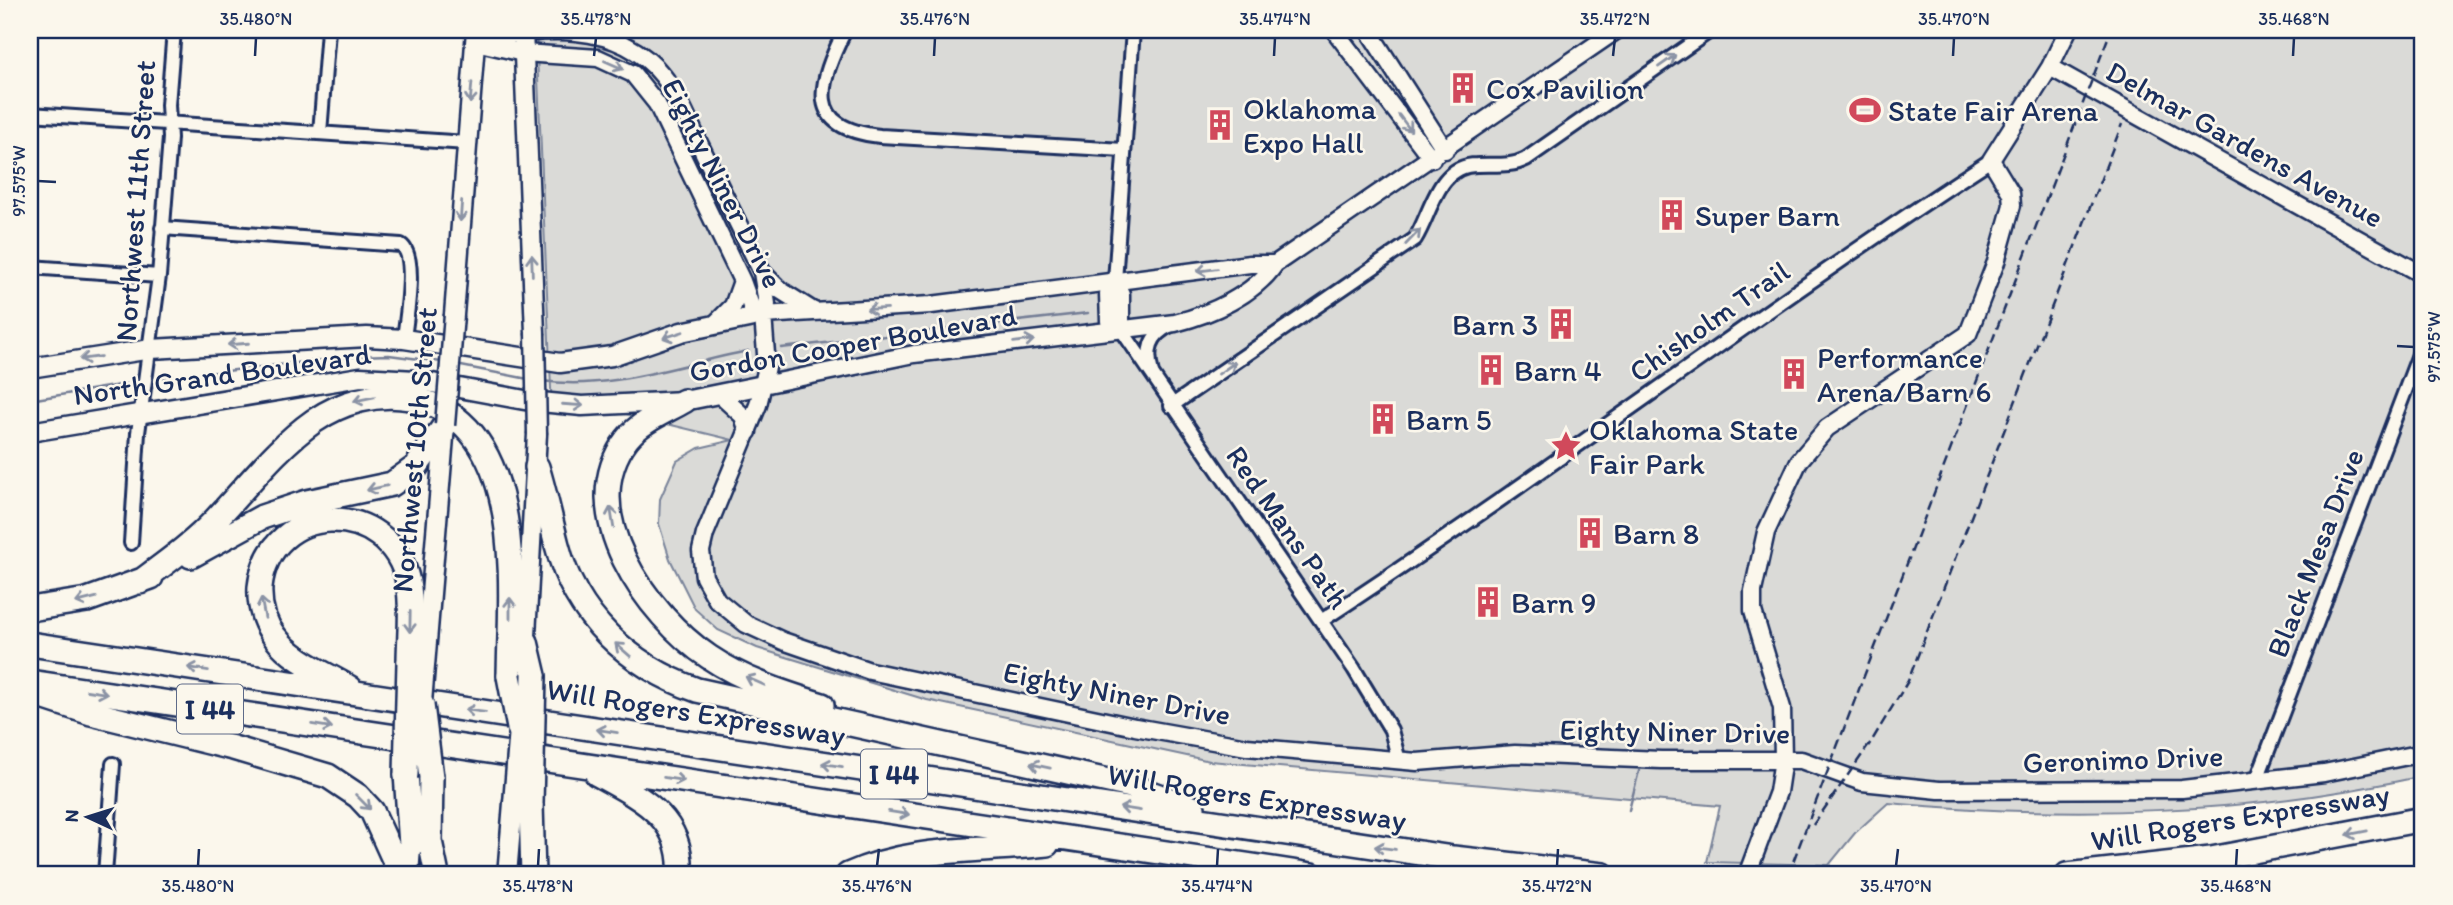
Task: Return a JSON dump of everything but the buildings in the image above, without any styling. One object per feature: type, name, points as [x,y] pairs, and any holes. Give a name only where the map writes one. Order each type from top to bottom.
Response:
[{"type":"highway","points":[[139,582],[194,541],[289,443],[316,420],[362,399],[391,397],[433,405],[471,434],[487,457],[502,496],[523,676],[522,803],[533,875]]},
{"type":"highway","points":[[684,401],[635,430],[620,449],[613,465],[610,483],[613,526],[619,548],[645,597],[684,639],[732,671],[843,711],[896,735]]},
{"type":"highway","points":[[30,609],[87,600],[139,582],[262,517],[307,502],[392,484],[416,467],[441,438]]},
{"type":"highway","points":[[537,467],[552,513],[557,544],[574,591],[601,628],[635,660],[655,673],[696,690],[1131,786],[1246,827]]},
{"type":"highway","points":[[362,694],[293,655],[275,638],[263,615],[260,593],[265,567],[278,545],[298,528],[323,519],[350,520],[373,530],[393,548],[408,582],[417,664],[418,775],[437,875]]},
{"type":"highway","points":[[519,728],[526,642]]},
{"type":"highway","name":"Will Rogers Expressway","points":[[30,644],[1453,858],[1603,875]]},
{"type":"highway","name":"I 44","points":[[30,682],[1312,875]]},
{"type":"highway","points":[[30,693],[91,713],[233,748],[328,776],[351,790],[372,811],[401,875]]},
{"type":"highway","points":[[411,845],[422,705]]},
{"type":"highway","points":[[582,765],[639,797],[663,815],[677,842],[680,875]]},
{"type":"highway","name":"Will Rogers Expressway","points":[[2067,875],[2266,850],[2423,819]]},
{"type":"highway","points":[[848,875],[902,857],[934,851],[1006,849],[1077,840]]},
{"type":"main road","points":[[523,30],[537,434],[526,642]]},
{"type":"main road","name":"Northwest 10th Street","points":[[422,705],[417,664],[454,315],[476,36]]},
{"type":"main road","name":"Gordon Cooper Boulevard","points":[[508,357],[560,363],[591,360],[716,323],[763,315]]},
{"type":"main road","name":"North Grand Boulevard","points":[[30,369],[151,349],[324,338],[404,339],[508,357]]},
{"type":"main road","name":"North Grand Boulevard","points":[[30,432],[359,377],[416,380],[505,396]]},
{"type":"main road","name":"Gordon Cooper Boulevard","points":[[505,396],[582,406],[684,401],[763,385]]},
{"type":"main road","points":[[507,875],[522,803],[519,728]]},
{"type":"main road","points":[[409,875],[411,845]]},
{"type":"street","name":"Northwest 11th Street","points":[[131,543],[141,412],[159,276],[174,30]]},
{"type":"street","points":[[320,133],[328,30]]},
{"type":"street","name":"Eighty Niner Drive","points":[[476,36],[523,30],[608,37],[636,50],[656,67],[676,95],[762,272],[767,304],[763,315],[767,367],[748,432],[705,534],[701,560],[704,577],[717,600],[736,617],[765,634],[894,677],[1228,745],[1399,761],[1461,761],[1515,754],[1625,760],[1783,759],[1801,760],[1824,770]]},
{"type":"street","points":[[845,30],[827,70],[823,97],[829,117],[846,130],[880,136],[1124,150]]},
{"type":"street","points":[[1121,329],[1121,294],[1115,282],[1133,30]]},
{"type":"street","points":[[1334,30],[1438,154]]},
{"type":"street","points":[[1368,30],[1438,154]]},
{"type":"street","name":"Gordon Cooper Boulevard","points":[[763,385],[914,354],[1175,323],[1199,317],[1225,305],[1268,275],[1275,264],[1617,30]]},
{"type":"street","points":[[1171,406],[1415,239],[1428,219],[1439,187],[1453,173],[1471,165],[1517,164],[1711,30]]},
{"type":"street","points":[[1747,875],[1777,792],[1783,759],[1782,708],[1753,611],[1753,591],[1766,532],[1799,461],[1827,428],[1968,334],[2001,249],[2012,205],[2011,193],[1991,160],[2051,72],[2068,30]]},
{"type":"street","name":"Eighty Niner Drive","points":[[476,36],[523,52],[598,58],[623,68],[646,88],[742,281],[751,306],[763,315]]},
{"type":"street","name":"Delmar Gardens Avenue","points":[[2051,72],[2423,275]]},
{"type":"street","points":[[30,114],[467,143]]},
{"type":"street","name":"Chisholm Trail","points":[[1321,621],[1413,562],[1871,238],[1991,160]]},
{"type":"street","points":[[162,228],[404,246],[410,262],[404,339]]},
{"type":"street","name":"Gordon Cooper Boulevard","points":[[763,315],[931,305],[1250,264],[1275,264]]},
{"type":"street","points":[[30,267],[159,276]]},
{"type":"street","points":[[762,272],[780,290],[815,312]]},
{"type":"street","points":[[716,323],[733,306],[742,281]]},
{"type":"street","points":[[1153,380],[1149,360],[1150,346],[1160,330],[1175,323]]},
{"type":"street","name":"Red Mans Path","points":[[1121,329],[1153,380],[1321,621],[1391,730],[1399,761]]},
{"type":"street","name":"Black Mesa Drive","points":[[2256,782],[2423,344]]},
{"type":"street","points":[[719,394],[743,416],[748,432]]},
{"type":"street","name":"Geronimo Drive","points":[[1824,770],[1874,785],[1939,790],[2108,791],[2256,782],[2324,773],[2423,753]]},
{"type":"street","points":[[105,875],[113,764]]},
{"type":"shaded area","name":"Oklahoma State Fair Park","points":[[536,30],[2423,30],[2423,776],[2290,799],[2157,810],[2023,811],[1888,803],[1855,833],[1829,865],[1707,862],[1720,806],[1210,761],[927,700],[757,648],[718,630],[695,609],[670,559],[659,524],[660,499],[677,461],[699,448],[733,440],[622,413],[552,413]]},
{"type":"waterway","points":[[781,348],[1088,313]]},
{"type":"waterway","points":[[541,381],[568,383],[620,379],[748,351]]},
{"type":"waterway","points":[[164,378],[358,356],[389,355],[442,362]]},
{"type":"waterway","points":[[456,365],[528,379]]},
{"type":"waterway","points":[[30,400],[126,384]]},
{"type":"waterway","points":[[1629,810],[1639,771]]},
{"type":"railway","points":[[1788,875],[2111,30]]},
{"type":"railway","points":[[1813,825],[1871,742],[1908,681],[2122,124]]},
{"type":"place","name":"Cox Pavilion","points":[[1463,88]]},
{"type":"place","name":"State Fair Arena","points":[[1865,110]]},
{"type":"place","name":"Oklahoma Expo Hall","points":[[1220,125]]},
{"type":"place","name":"Super Barn","points":[[1672,215]]},
{"type":"place","name":"Barn 3","points":[[1561,324]]},
{"type":"place","name":"Barn 4","points":[[1491,370]]},
{"type":"place","name":"Performance Arena/Barn 6","points":[[1794,374]]},
{"type":"place","name":"Barn 5","points":[[1383,419]]},
{"type":"place","name":"Oklahoma State Fair Park","points":[[1566,446]]},
{"type":"place","name":"Barn 8","points":[[1590,533]]},
{"type":"place","name":"Barn 9","points":[[1488,602]]}]
